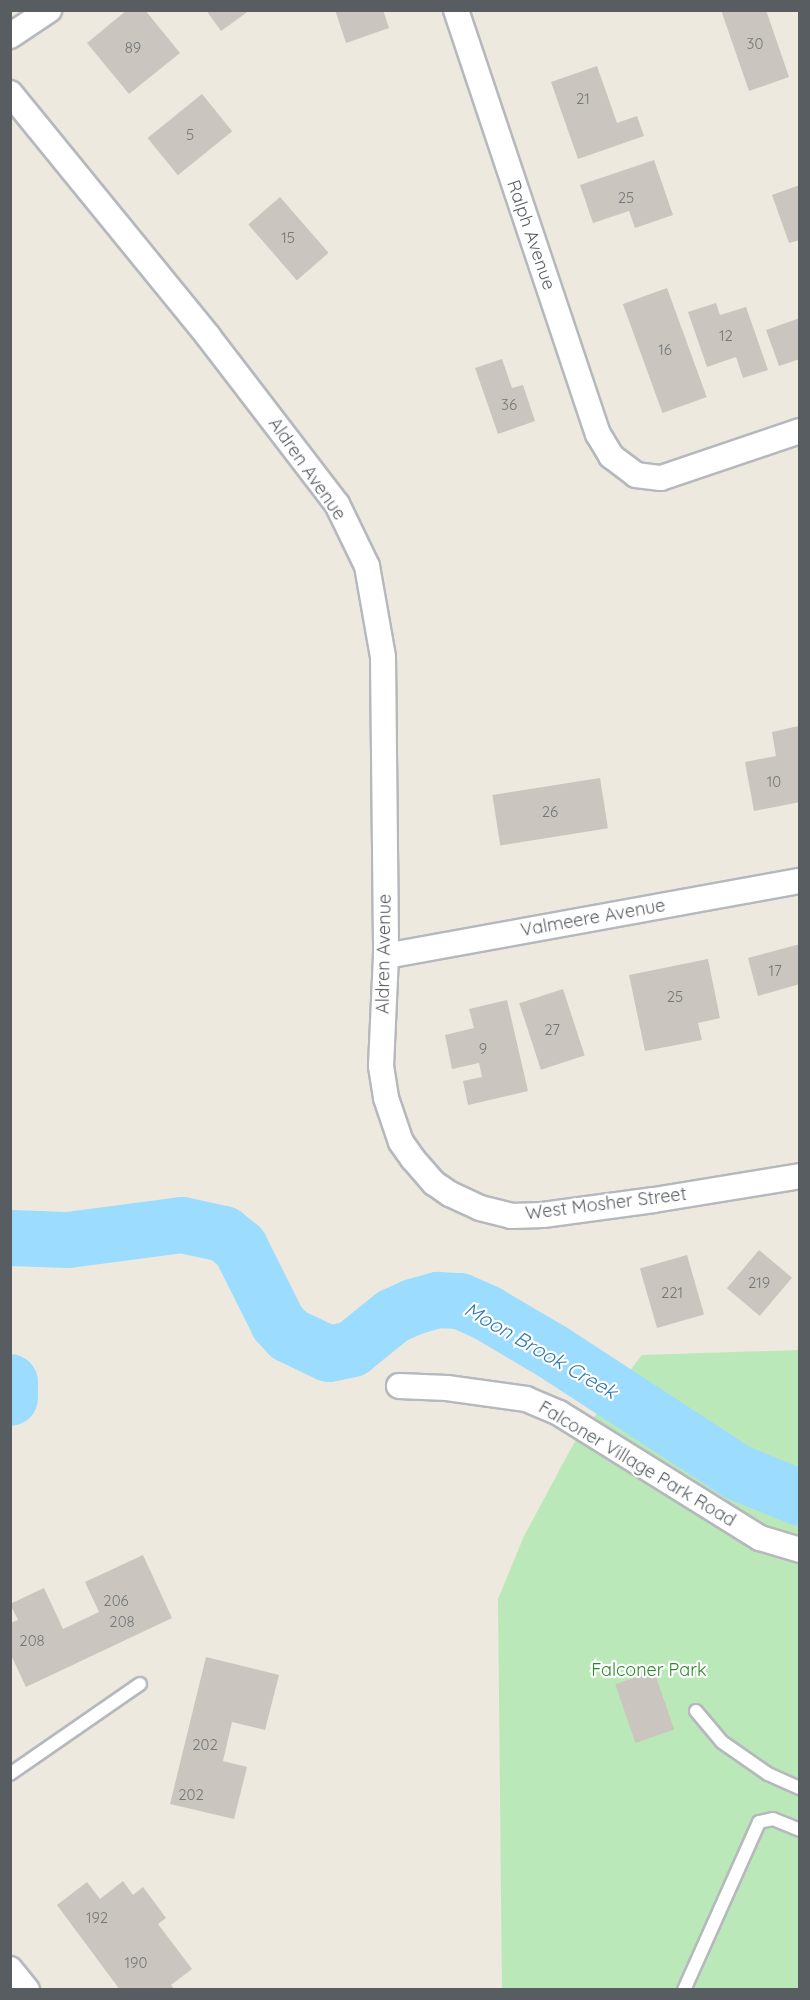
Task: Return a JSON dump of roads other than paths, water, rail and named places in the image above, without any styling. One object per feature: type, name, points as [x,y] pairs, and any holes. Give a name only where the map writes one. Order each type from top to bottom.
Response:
[{"type":"street","points":[[10,36],[49,10]]},
{"type":"street","name":"Ralph Avenue","points":[[456,10],[598,434],[611,456],[636,475],[661,478],[800,431]]},
{"type":"street","name":"Aldren Avenue","points":[[10,93],[208,336],[337,504],[367,566],[383,657],[386,956],[381,1066],[386,1098],[400,1142],[423,1172]]},
{"type":"street","name":"Valmeere Avenue","points":[[386,956],[800,881]]},
{"type":"street","name":"West Mosher Street","points":[[423,1172],[450,1194],[480,1208],[511,1216],[543,1215],[654,1200],[800,1176]]},
{"type":"street","name":"Falconer Village Park Road","points":[[399,1386],[447,1388],[526,1399],[559,1413],[760,1538],[800,1550]]},
{"type":"street","points":[[10,1969],[27,1989]]},
{"type":"lane","points":[[10,1774],[140,1684]]},
{"type":"lane","points":[[696,1711],[722,1742],[768,1774],[800,1788]]},
{"type":"lane","points":[[684,1989],[759,1822],[772,1819],[800,1830]]},
{"type":"waterway","name":"Moon Brook Creek","points":[[10,1238],[68,1240],[182,1225],[224,1234],[240,1247],[278,1323],[289,1335],[329,1354],[352,1349],[393,1316],[413,1307],[438,1300],[460,1301],[487,1313],[553,1352],[737,1472],[800,1498]]},
{"type":"waterway","name":"Moon Brook Creek","points":[[10,1382],[10,1398]]},
{"type":"park label","name":"Falconer Park","points":[[649,1670]]}]
